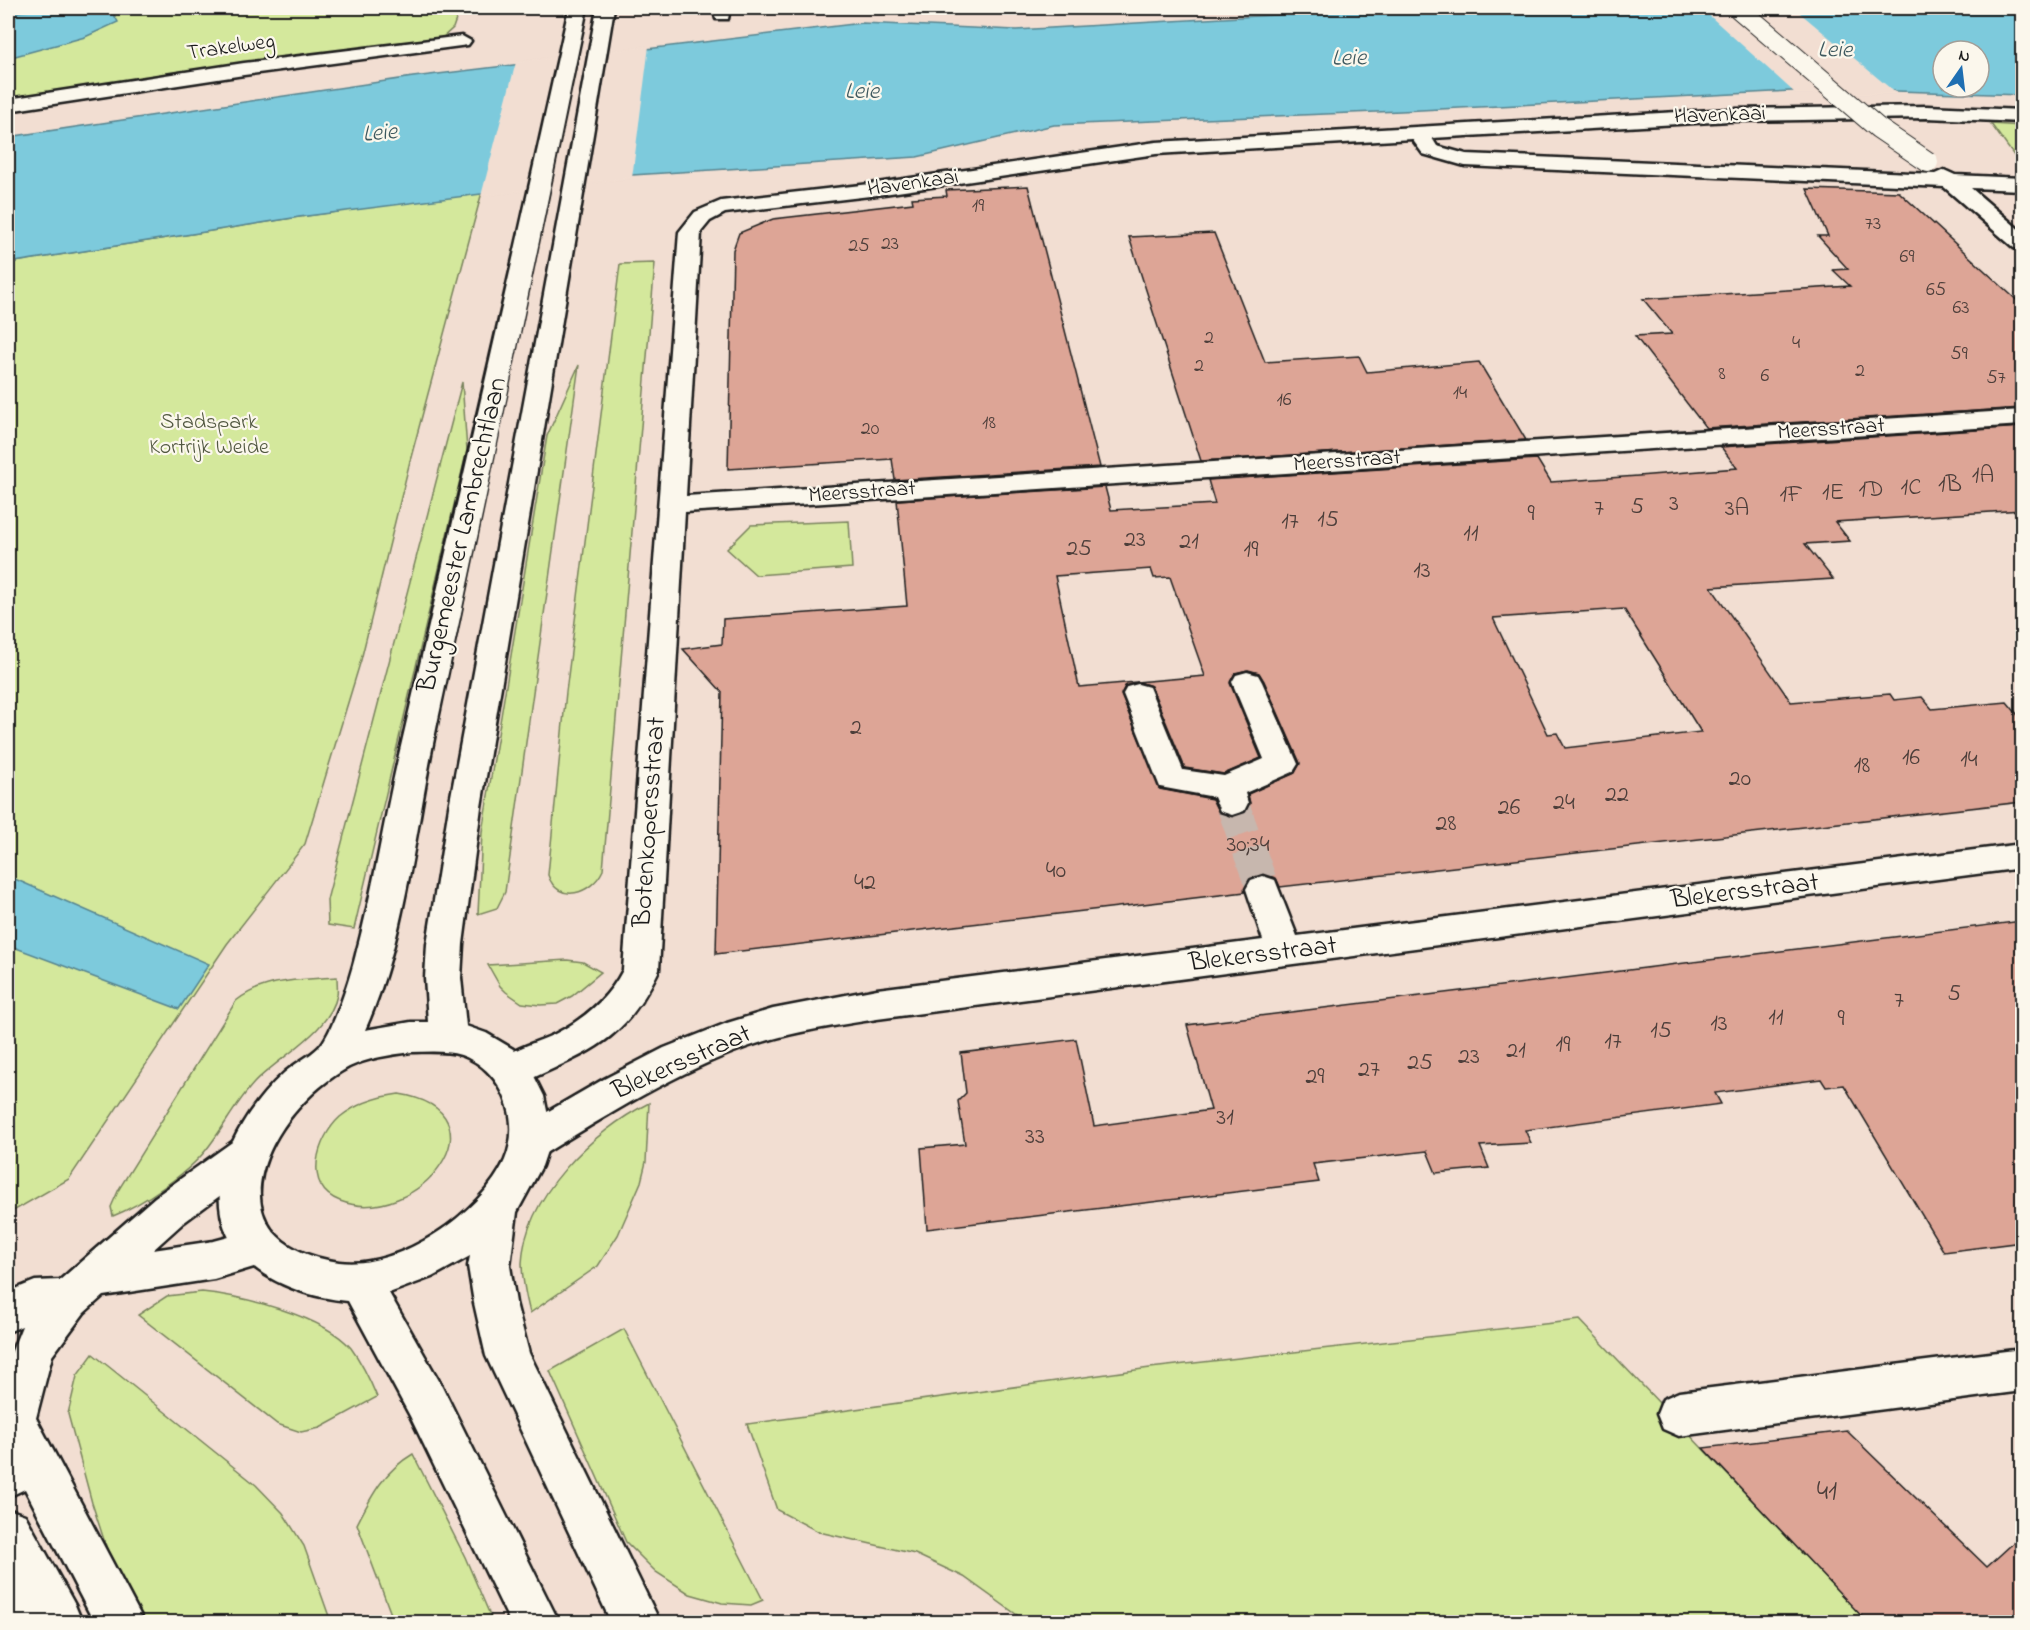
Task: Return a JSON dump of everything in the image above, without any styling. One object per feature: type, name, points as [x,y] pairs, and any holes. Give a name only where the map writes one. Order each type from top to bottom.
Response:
[{"type":"street","name":"Burgemeester Lambrechtlaan","points":[[334,1058],[362,997],[375,951],[418,736],[482,457],[578,8]]},
{"type":"street","name":"Burgemeester Lambrechtlaan","points":[[448,1037],[443,978],[445,944],[465,807],[606,8]]},
{"type":"street","points":[[1738,8],[1870,121],[1928,162],[2022,243]]},
{"type":"street","points":[[1761,8],[1896,125],[1928,162]]},
{"type":"street","name":"Trakelweg","points":[[8,105],[244,69],[462,41]]},
{"type":"street","name":"Havenkaai","points":[[670,505],[690,232],[696,221],[706,213],[721,207],[870,190],[1156,148],[1730,115],[1927,112],[2022,116]]},
{"type":"street","name":"Havenkaai","points":[[1418,133],[1430,150],[1465,160],[2022,184]]},
{"type":"street","name":"Meersstraat","points":[[670,505],[2022,418]]},
{"type":"street","name":"Botenkopersstraat","points":[[511,1071],[584,1037],[606,1021],[625,1003],[641,970],[670,505]]},
{"type":"street","points":[[1138,694],[1170,779],[1230,796],[1282,764],[1247,682]]},
{"type":"street","name":"Blekersstraat","points":[[530,1142],[678,1059],[774,1024],[877,1004],[2022,856]]},
{"type":"street","points":[[1263,889],[1285,952]]},
{"type":"street","points":[[411,1036],[448,1037],[472,1043],[492,1053],[511,1071],[527,1100],[530,1142],[516,1176],[498,1206],[455,1244],[409,1267],[360,1282],[321,1278],[279,1263],[259,1248],[245,1226],[240,1203],[249,1152],[271,1112],[304,1077],[334,1058],[372,1042],[411,1036]]},
{"type":"street","points":[[8,1474],[13,1420],[33,1347],[82,1289],[169,1210],[249,1152]]},
{"type":"street","points":[[498,1206],[489,1266],[508,1356],[636,1623]]},
{"type":"street","points":[[8,1312],[35,1301],[82,1289],[259,1248]]},
{"type":"street","points":[[360,1282],[426,1401],[535,1623]]},
{"type":"street","points":[[1679,1414],[2022,1370]]},
{"type":"street","points":[[13,1420],[120,1623]]},
{"type":"street","points":[[8,1532],[58,1623]]},
{"type":"street","points":[[8,1545],[26,1623]]},
{"type":"green space","points":[[8,8],[110,8],[8,13]]},
{"type":"green space","points":[[110,8],[460,8],[453,28],[441,39],[8,101],[8,58]]},
{"type":"green space","points":[[1991,124],[2022,126],[2022,164],[2020,164]]},
{"type":"green space","name":"Stadspark Kortrijk Weide","points":[[482,192],[410,461],[361,660],[305,844],[227,944],[69,1179],[8,1214],[8,263],[299,217]]},
{"type":"green space","points":[[655,263],[603,870],[591,885],[575,893],[567,893],[559,890],[548,875],[566,692],[620,264]]},
{"type":"green space","points":[[579,365],[505,892],[497,908],[478,914],[482,832],[547,436]]},
{"type":"green space","points":[[462,382],[467,450],[354,929],[328,925],[327,900]]},
{"type":"green space","points":[[849,521],[852,568],[756,575],[727,549],[751,525]]},
{"type":"green space","points":[[567,960],[583,962],[601,972],[572,996],[557,1004],[522,1003],[500,986],[488,965]]},
{"type":"green space","points":[[337,977],[337,995],[324,1021],[314,1033],[254,1083],[198,1159],[163,1188],[113,1216],[111,1207],[119,1189],[236,1001],[247,993],[271,984]]},
{"type":"green space","points":[[399,1094],[432,1105],[448,1122],[450,1143],[440,1165],[422,1185],[398,1199],[369,1205],[340,1201],[328,1194],[317,1174],[317,1162],[325,1137],[332,1126],[340,1117],[360,1104]]},
{"type":"green space","points":[[649,1103],[646,1162],[641,1182],[618,1235],[598,1266],[530,1313],[523,1282],[522,1263],[526,1238],[535,1214],[549,1190],[585,1148],[606,1130]]},
{"type":"green space","points":[[202,1292],[260,1303],[303,1317],[322,1326],[351,1348],[366,1372],[377,1397],[320,1428],[301,1432],[277,1424],[138,1315],[167,1296]]},
{"type":"green space","points":[[1580,1320],[1868,1622],[1027,1622],[964,1577],[915,1554],[819,1532],[777,1510],[747,1424],[1150,1368]]},
{"type":"green space","points":[[624,1329],[763,1600],[751,1605],[722,1603],[690,1594],[656,1572],[626,1542],[550,1371]]},
{"type":"green space","points":[[93,1354],[256,1485],[283,1513],[304,1546],[331,1622],[145,1622],[119,1586],[92,1503],[68,1414],[77,1376]]},
{"type":"green space","points":[[413,1454],[465,1557],[493,1622],[394,1622],[357,1524],[386,1476]]},
{"type":"water","points":[[48,8],[57,12],[110,8],[118,22],[85,37],[8,58],[8,13]]},
{"type":"water","name":"Leie","points":[[1515,8],[2022,8],[2022,95],[1991,94],[1991,39],[1931,39],[1931,92],[1791,91],[1401,111],[1054,125],[917,157],[632,175],[299,217],[8,263],[8,137],[413,77],[862,23],[1016,30],[1345,11]]},
{"type":"water","points":[[8,876],[209,964],[179,1009],[8,945]]},
{"type":"pier","points":[[1701,8],[1794,8],[1897,94],[1796,94]]},
{"type":"pier","points":[[649,46],[632,178],[481,196],[516,62]]},
{"type":"building","points":[[1028,186],[1100,467],[895,480],[892,459],[728,469],[733,250],[739,233],[773,219],[913,203],[912,198],[947,196],[946,190]]},
{"type":"building","points":[[1807,189],[1899,192],[2022,305],[2022,408],[1706,428],[1635,336],[1672,334],[1643,299],[1850,286],[1833,270],[1848,269],[1818,236],[1828,236]]},
{"type":"building","points":[[1214,233],[1265,362],[1359,356],[1367,372],[1479,362],[1526,440],[1201,461],[1129,237]]},
{"type":"building","points":[[2022,427],[2022,510],[1835,522],[1850,541],[1805,544],[1833,579],[1711,587],[1791,702],[1890,694],[1894,700],[1922,697],[1932,709],[2007,702],[2022,720],[2022,802],[1280,887],[1276,878],[1262,874],[1249,879],[1245,892],[716,954],[722,692],[683,649],[722,644],[723,619],[907,606],[897,500],[1105,487],[1111,510],[1215,504],[1208,480],[1537,459],[1551,482],[1737,468],[1721,447]],"holes":[[[1151,569],[1154,578],[1170,577],[1205,676],[1079,687],[1055,576]],[[1624,609],[1701,732],[1565,748],[1557,733],[1548,734],[1493,618]],[[1248,670],[1259,673],[1300,763],[1295,773],[1248,794],[1250,804],[1246,812],[1233,817],[1219,813],[1212,799],[1160,789],[1121,695],[1125,686],[1139,682],[1151,686],[1185,768],[1224,774],[1261,758],[1230,683],[1235,673]]]},
{"type":"building","points":[[2022,921],[2022,1242],[1944,1252],[1844,1085],[1826,1087],[1821,1079],[1715,1093],[1721,1104],[1525,1130],[1531,1143],[1480,1146],[1489,1168],[1436,1173],[1427,1151],[1313,1164],[1319,1182],[927,1229],[921,1148],[965,1144],[958,1101],[966,1093],[961,1053],[1076,1039],[1094,1126],[1211,1110],[1187,1025]]},
{"type":"building","points":[[1847,1431],[1987,1567],[2022,1535],[2022,1623],[1868,1623],[1703,1448]]},
{"type":"tunnel","points":[[1232,803],[1263,889]]}]
